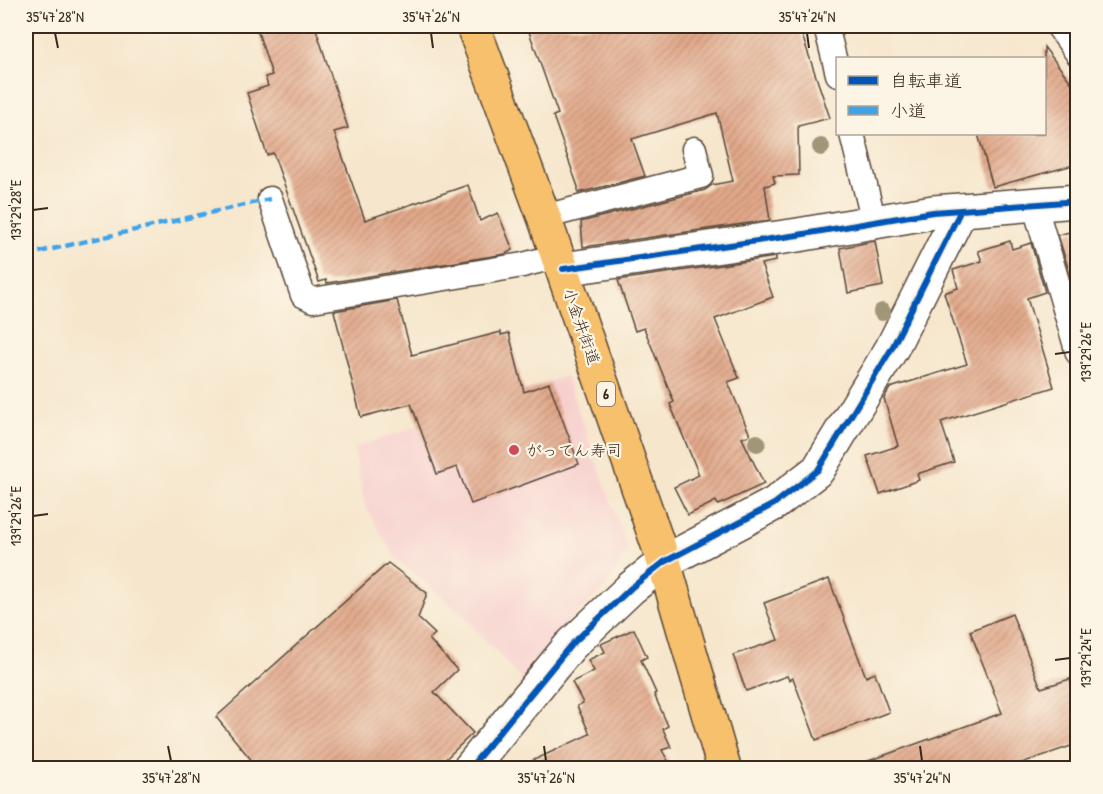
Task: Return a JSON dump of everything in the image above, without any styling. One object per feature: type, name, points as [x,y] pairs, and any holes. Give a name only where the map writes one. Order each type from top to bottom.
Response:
[{"type":"main road","name":"小金井街道","points":[[473,26],[544,217],[664,562],[724,768]]},
{"type":"street","points":[[560,263],[874,222],[933,212],[1077,201]]},
{"type":"street","points":[[470,768],[570,646],[631,588],[664,562],[774,504],[818,470],[892,348],[961,210]]},
{"type":"lane","points":[[826,26],[836,70]]},
{"type":"lane","points":[[1058,26],[1077,54]]},
{"type":"lane","points":[[852,135],[874,222]]},
{"type":"lane","points":[[544,217],[701,176],[694,149]]},
{"type":"lane","points":[[270,200],[303,295],[313,300],[523,265],[560,263]]},
{"type":"lane","points":[[1034,203],[1077,352]]},
{"type":"shaded area","points":[[566,376],[628,550],[606,587],[569,621],[527,686],[465,617],[395,557],[365,506],[354,448]]},
{"type":"building","points":[[256,26],[315,26],[348,128],[334,132],[365,220],[468,185],[480,221],[498,213],[513,250],[505,254],[327,283],[326,280],[319,282],[273,153],[267,155],[247,93],[268,86],[265,77],[272,75]]},
{"type":"building","points":[[527,26],[799,26],[830,118],[798,126],[799,175],[773,176],[775,183],[765,186],[770,220],[583,247],[581,222],[733,181],[717,113],[632,139],[645,176],[578,193],[578,187],[553,116],[558,114]]},
{"type":"building","points":[[1044,47],[1077,90],[1077,164],[993,187],[978,135],[1046,135],[1046,57],[1044,57]]},
{"type":"building","points":[[1077,230],[1077,283],[1073,284],[1058,235]]},
{"type":"building","points":[[875,241],[883,286],[848,293],[840,248]]},
{"type":"building","points":[[1010,241],[1012,249],[1031,243],[1045,292],[1027,298],[1054,387],[941,422],[954,462],[917,474],[919,480],[880,494],[867,456],[898,446],[884,398],[890,388],[967,364],[944,293],[958,288],[953,270],[982,261],[978,251]]},
{"type":"building","points":[[776,257],[776,261],[761,264],[773,297],[715,319],[739,378],[728,382],[750,435],[742,438],[764,484],[718,505],[716,501],[688,515],[674,487],[699,475],[670,404],[674,402],[644,328],[635,331],[618,280]]},
{"type":"building","points":[[397,300],[412,355],[501,332],[501,335],[509,333],[524,392],[549,383],[579,464],[471,504],[457,467],[437,474],[411,404],[361,417],[334,311]]},
{"type":"building","points":[[388,563],[427,593],[418,618],[435,634],[429,639],[457,670],[434,692],[473,733],[436,768],[258,768],[216,717]]},
{"type":"building","points":[[829,579],[866,677],[875,673],[889,712],[816,740],[793,678],[789,680],[787,676],[746,691],[733,655],[778,640],[764,603]]},
{"type":"building","points":[[1012,614],[1041,688],[1070,679],[1077,704],[1077,744],[1007,768],[860,768],[860,764],[1002,713],[970,631]]},
{"type":"building","points":[[634,629],[647,657],[641,660],[668,726],[663,729],[671,747],[662,750],[672,768],[517,768],[590,734],[577,706],[583,703],[572,682],[594,671],[588,660],[605,652],[601,644]]},
{"type":"marked path","points":[[26,255],[270,199]]},
{"type":"cycle path","points":[[470,768],[570,646],[631,588],[664,562],[774,504],[818,470],[892,348],[961,210],[1078,201]]},
{"type":"cycle path","points":[[563,269],[798,235],[933,212],[961,210]]},
{"type":"place","name":"がってん寿司","points":[[514,450]]}]
